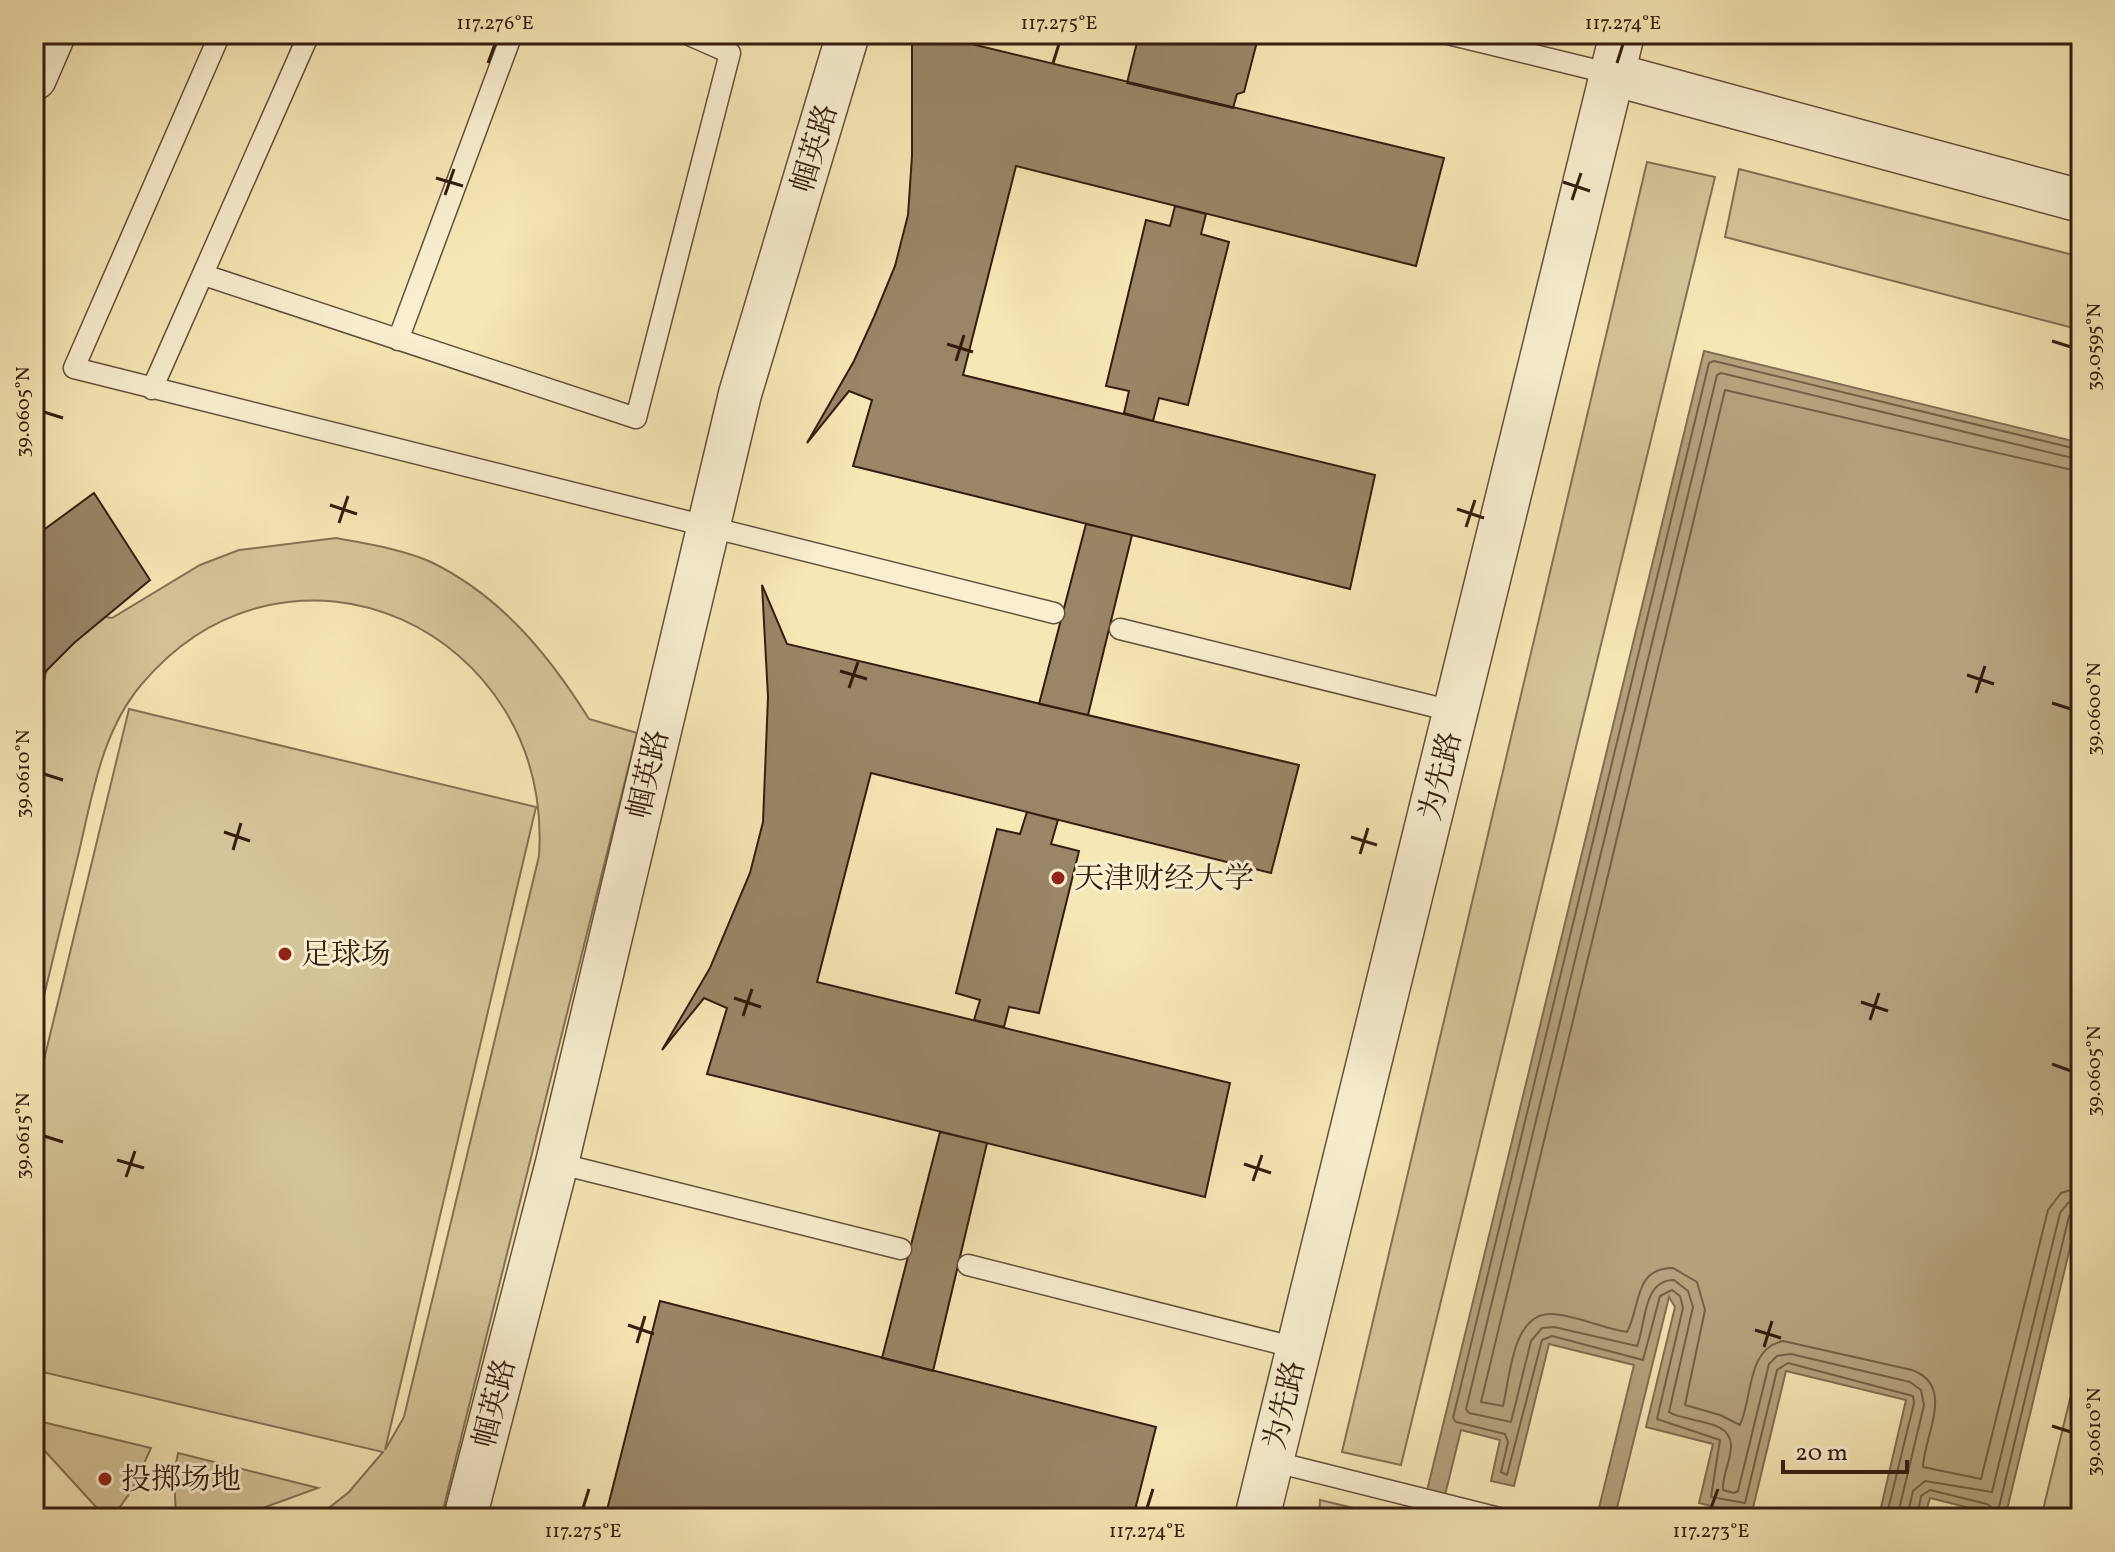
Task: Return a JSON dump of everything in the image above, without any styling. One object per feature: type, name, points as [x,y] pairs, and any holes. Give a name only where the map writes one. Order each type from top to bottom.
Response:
[{"type":"street","points":[[34,78],[53,34]]},
{"type":"street","name":"帼英路","points":[[465,1518],[557,1163],[740,394],[848,34]]},
{"type":"street","points":[[1617,54],[2081,201]]},
{"type":"street","name":"为先路","points":[[1257,1518],[1617,54]]},
{"type":"lane","points":[[220,34],[74,368],[1054,613]]},
{"type":"lane","points":[[152,389],[309,34]]},
{"type":"lane","points":[[398,340],[512,34]]},
{"type":"lane","points":[[204,275],[636,418],[730,53],[687,34]]},
{"type":"lane","points":[[1448,34],[1617,54]]},
{"type":"lane","points":[[1120,629],[1456,712]]},
{"type":"lane","points":[[557,1163],[901,1249]]},
{"type":"lane","points":[[968,1265],[1297,1348]]},
{"type":"lane","points":[[1271,1461],[1499,1518]]},
{"type":"shaded area","points":[[1647,162],[1715,177],[1401,1465],[1342,1452]]},
{"type":"shaded area","points":[[1739,169],[2081,257],[2081,330],[1725,237]]},
{"type":"shaded area","name":"足球场","points":[[336,538],[408,554],[456,576],[480,592],[521,629],[557,672],[589,719],[637,733],[441,1518],[316,1518],[349,1492],[383,1452],[34,1370],[34,1101],[129,709],[535,807],[532,777],[504,709],[459,656],[402,619],[336,602],[268,605],[201,632],[141,685],[116,724],[99,768],[34,1037],[34,720],[62,610],[112,618],[200,565],[239,550]],"holes":[[[535,811],[539,856],[404,1417],[385,1450]]]},
{"type":"shaded area","points":[[2081,1354],[2081,1518],[2041,1518]]},
{"type":"shaded area","name":"投掷场地","points":[[34,1420],[151,1448],[132,1490],[112,1518],[106,1518],[34,1439]]},
{"type":"shaded area","name":"投掷场地","points":[[178,1453],[318,1488],[235,1518],[176,1518],[174,1474]]},
{"type":"shaded area","points":[[1320,1500],[1396,1518],[1319,1518]]},
{"type":"water","points":[[1704,351],[2081,443],[2081,1202],[2005,1518],[1985,1518],[1986,1512],[1930,1498],[1924,1518],[1879,1516],[1906,1400],[1786,1371],[1751,1516],[1699,1503],[1713,1444],[1646,1427],[1675,1307],[1669,1297],[1615,1516],[1598,1512],[1634,1365],[1549,1344],[1514,1486],[1491,1481],[1500,1440],[1461,1430],[1443,1503],[1425,1499]]},
{"type":"building","points":[[912,34],[930,34],[1444,158],[1416,266],[1016,166],[963,375],[1375,475],[1350,589],[853,466],[872,400],[849,391],[807,443],[854,361],[895,266],[908,215],[912,156]]},
{"type":"building","points":[[1139,34],[1259,34],[1244,92],[1237,94],[1233,108],[1127,83]]},
{"type":"building","points":[[1175,206],[1206,214],[1201,234],[1229,242],[1188,405],[1159,398],[1153,421],[1124,413],[1129,391],[1106,386],[1146,220],[1170,226]]},
{"type":"building","points":[[94,493],[150,580],[74,643],[34,683],[34,537]]},
{"type":"building","points":[[1086,524],[1132,535],[1088,715],[1039,704]]},
{"type":"building","points":[[762,585],[787,644],[1299,765],[1271,873],[871,773],[817,982],[1230,1083],[1205,1197],[707,1074],[727,1008],[704,998],[662,1050],[710,968],[750,873],[763,822],[768,697]]},
{"type":"building","points":[[1027,812],[1058,820],[1051,844],[1079,851],[1039,1013],[1009,1007],[1004,1027],[974,1020],[980,1000],[956,993],[997,829],[1020,834]]},
{"type":"building","points":[[940,1132],[987,1143],[933,1371],[882,1358]]},
{"type":"building","points":[[660,1301],[1156,1427],[1133,1518],[605,1518]]},
{"type":"place","name":"天津财经大学","points":[[1058,878]]},
{"type":"place","name":"足球场","points":[[285,954]]},
{"type":"place","name":"投掷场地","points":[[105,1479]]}]
